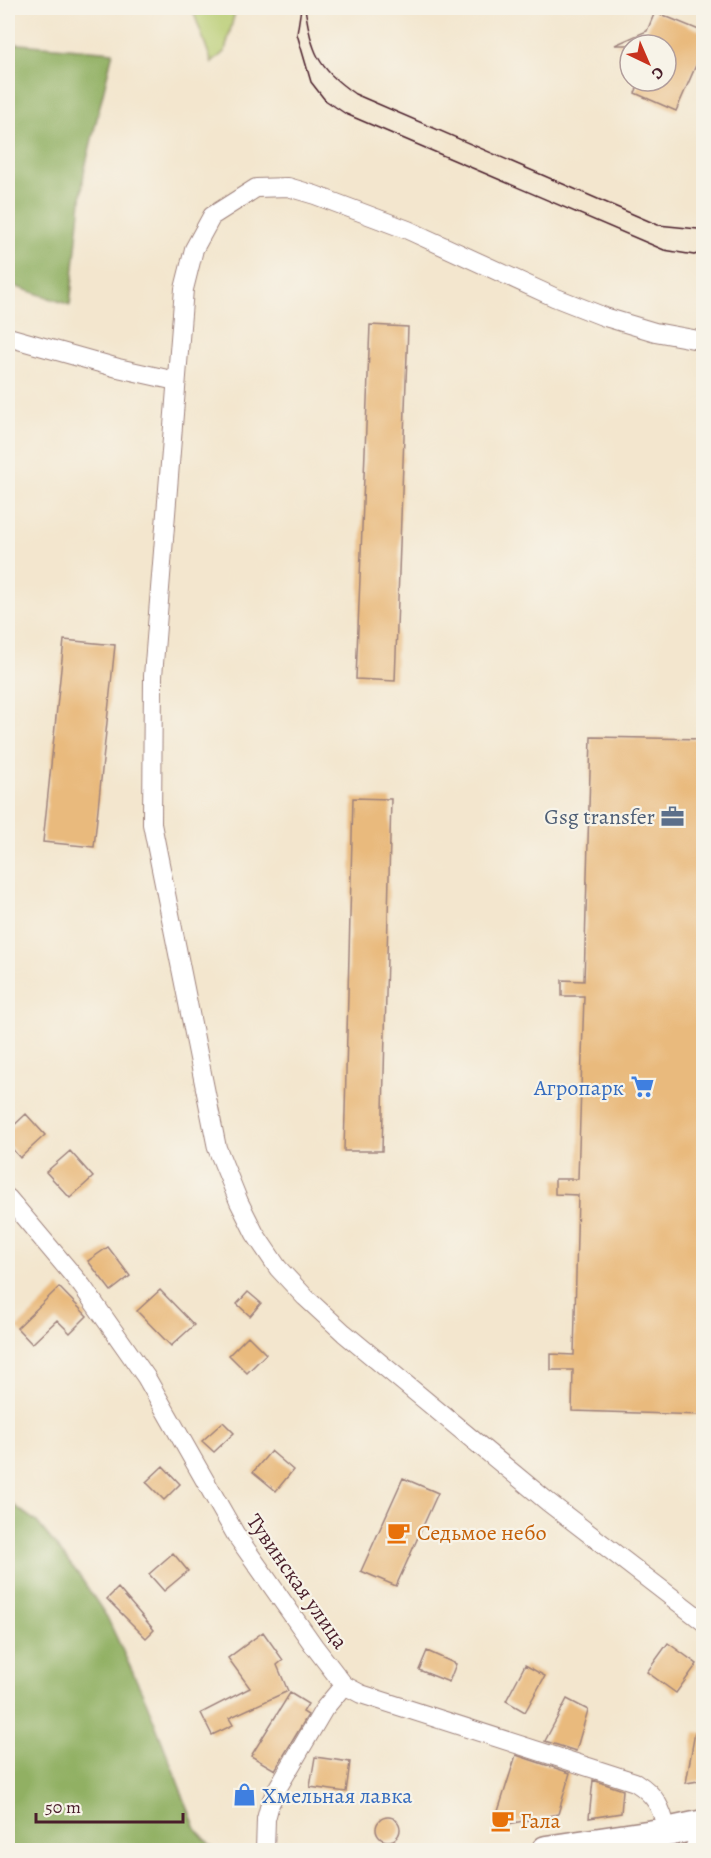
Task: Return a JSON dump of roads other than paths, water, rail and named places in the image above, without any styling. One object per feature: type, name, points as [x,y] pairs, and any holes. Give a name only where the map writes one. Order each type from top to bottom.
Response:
[{"type":"main road","points":[[546,1851],[704,1824]]},
{"type":"street","points":[[704,341],[655,332],[605,317],[554,297],[408,230],[288,187],[256,188],[212,216],[194,249],[184,290],[153,676],[152,824],[218,1148],[239,1202],[255,1234],[278,1268],[305,1298],[344,1333],[548,1502],[704,1622]]},
{"type":"street","points":[[8,337],[107,365],[176,381]]},
{"type":"street","name":"Тувинская улица","points":[[8,1198],[82,1286],[146,1377],[236,1535],[344,1685],[378,1700],[634,1782],[644,1788],[663,1810],[667,1832]]},
{"type":"street","points":[[265,1851],[266,1819],[277,1789],[324,1709],[344,1685]]},
{"type":"tram line","points":[[301,8],[297,34],[311,82],[325,100],[346,114],[664,250],[694,255],[704,252]]},
{"type":"tram line","points":[[305,8],[310,36],[318,58],[332,76],[355,94],[658,225],[698,229],[704,227]]},
{"type":"place","name":"Gsg transfer","points":[[673,816]]},
{"type":"place","name":"Агропарк","points":[[642,1087]]},
{"type":"place","name":"Седьмое небо","points":[[399,1532]]},
{"type":"place","name":"Хмельная лавка","points":[[244,1795]]},
{"type":"place","name":"Гала","points":[[502,1820]]}]
